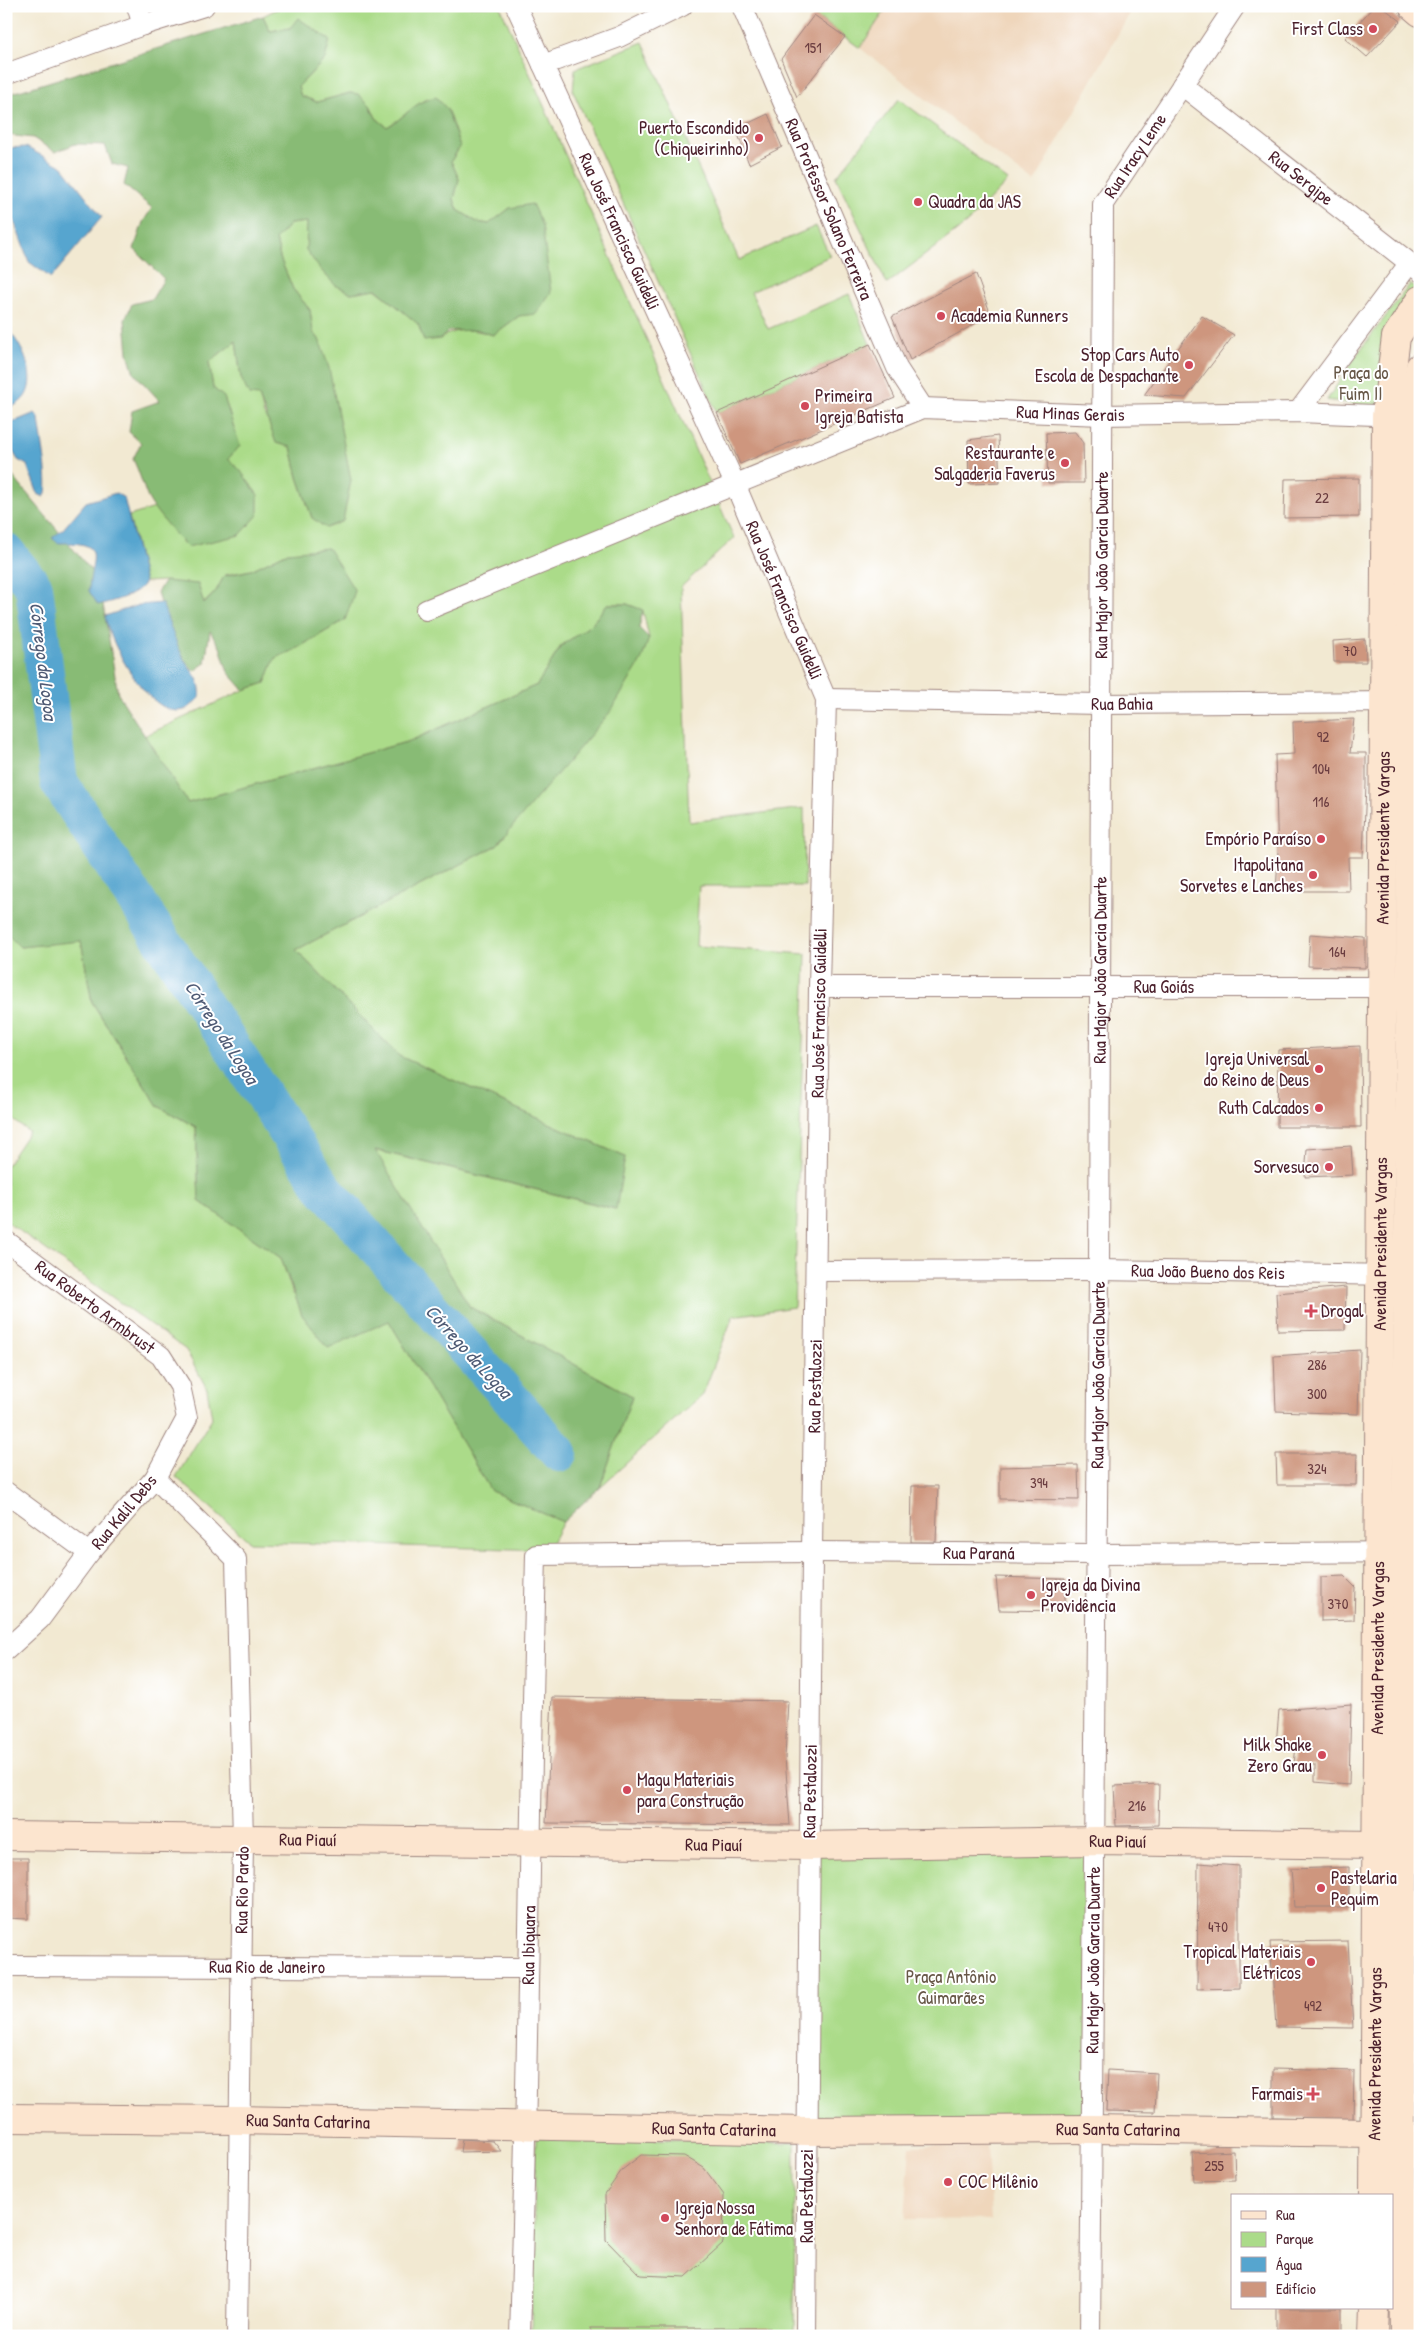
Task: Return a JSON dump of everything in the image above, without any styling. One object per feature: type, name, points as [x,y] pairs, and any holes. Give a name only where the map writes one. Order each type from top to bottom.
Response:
[{"type":"main road","points":[[1413,6],[1420,12]]},
{"type":"main road","name":"Avenida Presidente Vargas","points":[[1375,2194],[1399,2134],[1412,1845],[1415,987],[1405,702],[1405,417],[1396,337],[1420,300]]},
{"type":"main road","name":"Avenida Presidente Vargas","points":[[1405,417],[1420,368]]},
{"type":"main road","name":"Avenida Presidente Vargas","points":[[1404,2336],[1399,2134],[1376,1844],[1381,988],[1405,702]]},
{"type":"main road","name":"Rua Piauí","points":[[6,1836],[809,1846],[1095,1841],[1376,1844]]},
{"type":"main road","name":"Rua Santa Catarina","points":[[6,2118],[239,2120],[807,2131],[1092,2129],[1399,2134]]},
{"type":"main road","points":[[1373,2336],[1374,2310]]},
{"type":"street","points":[[137,6],[143,25]]},
{"type":"street","points":[[6,74],[143,25],[204,6]]},
{"type":"street","name":"Rua José Francisco Guidelli","points":[[516,6],[735,484],[826,699],[819,987],[817,1245]]},
{"type":"street","points":[[543,65],[619,37],[682,6]]},
{"type":"street","name":"Rua Professor Solano Ferreira","points":[[742,6],[897,368],[923,408]]},
{"type":"street","name":"Rua Iracy Leme","points":[[1102,415],[1103,204],[1235,6]]},
{"type":"street","name":"Rua Sergipe","points":[[1182,84],[1414,268]]},
{"type":"street","points":[[1298,412],[1414,268]]},
{"type":"street","name":"Rua Minas Gerais","points":[[426,610],[923,408],[1102,415],[1298,412],[1405,417]]},
{"type":"street","name":"Rua Major João Garcia Duarte","points":[[1090,2336],[1099,1270],[1102,415]]},
{"type":"street","name":"Rua Bahia","points":[[826,699],[1100,704],[1405,702]]},
{"type":"street","name":"Rua Goiás","points":[[819,987],[1415,987]]},
{"type":"street","name":"Rua Roberto Armbrust","points":[[6,1241],[162,1356]]},
{"type":"street","name":"Rua Pestalozzi","points":[[806,2336],[809,1846],[817,1245]]},
{"type":"street","name":"Rua João Bueno dos Reis","points":[[816,1272],[1099,1270],[1414,1275]]},
{"type":"street","name":"Rua Kalil Debs","points":[[6,1650],[40,1619],[89,1553],[155,1478],[187,1418],[180,1386],[162,1356]]},
{"type":"street","name":"Rua Rio Pardo","points":[[155,1478],[236,1559],[243,1839],[237,2336]]},
{"type":"street","points":[[6,1492],[89,1553]]},
{"type":"street","name":"Rua Paraná","points":[[536,1555],[812,1552],[1097,1554],[1413,1552]]},
{"type":"street","name":"Rua Ibiquara","points":[[520,2336],[527,2125],[529,1843],[536,1555]]},
{"type":"street","name":"Rua Piauí","points":[[1376,1844],[1412,1845]]},
{"type":"street","name":"Rua Rio de Janeiro","points":[[6,1966],[528,1968]]},
{"type":"shaded area","points":[[888,6],[1134,6],[1034,183],[860,48]]},
{"type":"shaded area","name":"COC Milênio","points":[[987,2144],[991,2220],[905,2219],[910,2146]]},
{"type":"green space","points":[[283,6],[500,6],[734,538],[681,587],[689,822],[804,808],[805,886],[699,886],[696,946],[806,954],[794,1307],[733,1316],[703,1394],[600,1487],[632,1396],[470,1307],[374,1150],[615,1209],[625,1157],[399,1056],[296,950],[496,846],[649,638],[643,611],[627,604],[607,604],[592,624],[561,646],[537,685],[410,741],[188,803],[144,736],[244,690],[265,683],[274,658],[294,650],[345,620],[288,552],[251,570],[225,575],[216,591],[203,604],[165,581],[145,582],[129,516],[155,508],[187,547],[240,470],[228,459],[229,412],[221,395],[213,388],[209,362],[236,341],[241,378],[259,395],[264,415],[291,447],[298,477],[312,518],[319,339],[313,332],[310,310],[293,289],[280,258],[276,239],[290,224],[307,222],[351,293],[375,289],[440,339],[452,332],[465,330],[493,335],[519,316],[510,208],[490,224],[477,222],[458,210],[454,199],[459,179],[451,161],[460,147],[447,109],[427,98],[387,127],[376,118],[370,105],[350,93],[317,102],[301,96],[298,87],[325,59],[290,28],[270,31],[263,16]]},
{"type":"green space","points":[[802,6],[888,6],[860,48]]},
{"type":"green space","points":[[263,16],[270,31],[290,28],[298,18],[330,40],[325,59],[298,87],[301,96],[317,102],[350,93],[358,94],[370,105],[376,118],[387,127],[416,105],[436,97],[447,109],[460,147],[451,161],[459,179],[454,199],[458,210],[477,222],[489,224],[510,208],[532,204],[542,225],[551,292],[536,314],[519,316],[493,335],[478,330],[449,331],[440,339],[424,341],[418,324],[376,289],[351,293],[335,285],[306,250],[307,222],[290,224],[276,239],[280,258],[293,289],[310,310],[313,332],[319,339],[329,368],[351,480],[343,521],[326,528],[312,518],[298,477],[291,447],[276,443],[259,396],[249,395],[241,378],[236,341],[209,362],[213,388],[224,397],[240,446],[228,459],[240,470],[258,495],[258,515],[240,535],[187,547],[150,502],[133,459],[141,443],[129,432],[132,411],[160,401],[134,373],[128,353],[125,320],[132,304],[152,299],[164,279],[134,249],[143,222],[152,208],[124,185],[128,168],[112,164],[105,145],[75,144],[55,152],[33,138],[6,135],[6,95]]},
{"type":"green space","points":[[643,42],[739,260],[816,226],[830,256],[751,292],[768,329],[849,294],[870,344],[717,413],[573,91],[575,69]]},
{"type":"green space","name":"Quadra da JAS","points":[[899,99],[1008,181],[967,223],[887,284],[836,177]]},
{"type":"green space","name":"Praça do Fuim II","points":[[1410,284],[1420,290],[1379,408],[1327,400],[1358,353]]},
{"type":"green space","points":[[6,461],[10,473],[99,580],[118,694],[188,803],[410,741],[537,685],[561,646],[592,624],[607,604],[627,604],[643,610],[639,628],[649,638],[641,661],[611,711],[496,846],[296,950],[399,1056],[625,1157],[616,1209],[375,1150],[470,1307],[632,1396],[600,1487],[563,1522],[491,1491],[389,1321],[328,1348],[302,1315],[281,1258],[199,1201],[196,1127],[158,1106],[92,1002],[81,941],[20,947],[6,933]]},
{"type":"green space","points":[[328,548],[355,591],[345,620],[294,650],[275,658],[265,683],[244,690],[228,672],[220,647],[210,631],[205,663],[194,671],[170,642],[157,592],[165,581],[198,584],[204,604],[216,591],[224,576],[251,570],[288,552]]},
{"type":"green space","points":[[6,933],[20,947],[81,940],[92,1002],[158,1106],[196,1127],[199,1201],[281,1258],[293,1294],[389,1321],[491,1491],[563,1522],[548,1550],[250,1542],[176,1477],[212,1418],[207,1389],[186,1350],[6,1221],[6,1166],[29,1132],[6,1114]]},
{"type":"green space","name":"Praça Antônio Guimarães","points":[[1095,1841],[1092,2129],[807,2131],[809,1846]]},
{"type":"green space","points":[[536,2136],[795,2143],[794,2336],[531,2336]]},
{"type":"water","points":[[26,147],[63,167],[102,217],[51,278],[29,262],[6,199],[6,148]]},
{"type":"water","points":[[6,328],[21,347],[29,371],[30,383],[27,394],[20,402],[8,408]]},
{"type":"water","points":[[35,413],[39,418],[45,460],[47,484],[44,497],[38,494],[27,465],[18,460],[7,439],[6,425]]},
{"type":"water","points":[[116,493],[124,498],[145,582],[131,594],[98,605],[89,591],[93,560],[93,553],[90,548],[74,543],[58,543],[52,538],[63,529],[86,502]]},
{"type":"water","points":[[162,603],[175,639],[200,686],[200,698],[184,710],[171,710],[158,703],[145,692],[133,676],[114,643],[105,616],[139,605]]},
{"type":"building","name":"First Class","points":[[1374,6],[1381,6],[1401,21],[1367,57],[1345,38]]},
{"type":"building","points":[[814,15],[845,37],[797,97],[781,59]]},
{"type":"building","name":"Puerto Escondido (Chiqueirinho)","points":[[768,114],[782,147],[749,164],[736,129]]},
{"type":"building","name":"Academia Runners","points":[[976,274],[991,315],[910,360],[892,317]]},
{"type":"building","name":"Stop Cars Auto Escola de Despachante","points":[[1202,316],[1234,335],[1186,398],[1144,395]]},
{"type":"building","name":"Primeira Igreja Batista","points":[[870,344],[895,398],[740,464],[717,413]]},
{"type":"building","name":"Restaurante e Salgaderia Faverus","points":[[1075,432],[1083,443],[1084,483],[1048,483],[1046,433]]},
{"type":"building","points":[[998,436],[1000,483],[969,484],[968,440]]},
{"type":"building","points":[[1359,478],[1359,517],[1284,518],[1285,479]]},
{"type":"building","points":[[1365,639],[1366,662],[1334,662],[1333,641]]},
{"type":"building","points":[[1354,719],[1350,753],[1366,753],[1366,784],[1363,857],[1348,857],[1349,891],[1276,891],[1278,858],[1275,755],[1294,754],[1293,722]]},
{"type":"building","points":[[1310,934],[1365,938],[1365,968],[1308,966]]},
{"type":"building","points":[[1360,1046],[1361,1127],[1277,1127],[1278,1050]]},
{"type":"building","name":"Sorvesuco","points":[[1351,1146],[1353,1175],[1305,1177],[1307,1149]]},
{"type":"building","name":"Drogal","points":[[1346,1287],[1345,1330],[1278,1331],[1276,1293]]},
{"type":"building","points":[[1360,1350],[1358,1414],[1276,1411],[1274,1356]]},
{"type":"building","points":[[1276,1454],[1357,1454],[1356,1485],[1277,1485]]},
{"type":"building","points":[[1078,1465],[1079,1500],[1000,1499],[1000,1467]]},
{"type":"building","points":[[912,1486],[938,1486],[936,1542],[911,1542]]},
{"type":"building","points":[[1344,1576],[1355,1587],[1354,1620],[1321,1621],[1321,1577]]},
{"type":"building","name":"Igreja da Divina Providência","points":[[996,1577],[1065,1579],[1065,1611],[999,1610]]},
{"type":"building","name":"Magu Materiais para Construção","points":[[552,1697],[788,1701],[785,1757],[790,1825],[546,1823]]},
{"type":"building","points":[[1351,1704],[1349,1785],[1315,1782],[1315,1765],[1294,1764],[1296,1746],[1276,1745],[1279,1710]]},
{"type":"building","points":[[1159,1784],[1158,1825],[1116,1826],[1114,1786]]},
{"type":"building","points":[[6,1858],[28,1858],[28,1919],[6,1918]]},
{"type":"building","points":[[1198,1863],[1239,1866],[1239,1988],[1197,1989]]},
{"type":"building","name":"Pastelaria Pequim","points":[[1349,1867],[1349,1907],[1294,1907],[1291,1869]]},
{"type":"building","points":[[1348,1941],[1353,2028],[1276,2027],[1270,1942]]},
{"type":"building","name":"Farmais","points":[[1273,2069],[1354,2071],[1353,2119],[1273,2117]]},
{"type":"building","points":[[1108,2070],[1157,2073],[1155,2112],[1106,2111]]},
{"type":"building","points":[[462,2139],[493,2141],[501,2151],[460,2152]]},
{"type":"building","points":[[1234,2151],[1235,2180],[1194,2181],[1192,2153]]},
{"type":"building","name":"Igreja Nossa Senhora de Fátima","points":[[641,2155],[684,2156],[704,2168],[724,2195],[723,2243],[686,2277],[640,2275],[606,2240],[605,2194],[622,2170]]},
{"type":"building","points":[[1276,2310],[1342,2310],[1342,2336],[1276,2336]]},
{"type":"building","points":[[591,2328],[770,2328],[770,2336],[591,2336]]},
{"type":"waterway","name":"Córrego da Logoa","points":[[6,552],[34,587],[59,782],[323,1187],[559,1453]]},
{"type":"place","name":"First Class","points":[[1373,29]]},
{"type":"place","name":"Puerto Escondido (Chiqueirinho)","points":[[759,138]]},
{"type":"place","name":"Quadra da JAS","points":[[918,202]]},
{"type":"place","name":"Academia Runners","points":[[941,316]]},
{"type":"place","name":"Stop Cars Auto Escola de Despachante","points":[[1189,365]]},
{"type":"place","name":"Primeira Igreja Batista","points":[[805,406]]},
{"type":"place","name":"Restaurante e Salgaderia Faverus","points":[[1065,463]]},
{"type":"place","name":"Empório Paraíso","points":[[1321,839]]},
{"type":"place","name":"Itapolitana Sorvetes e Lanches","points":[[1313,875]]},
{"type":"place","name":"Igreja Universal do Reino de Deus","points":[[1319,1069]]},
{"type":"place","name":"Ruth Calcados","points":[[1319,1108]]},
{"type":"place","name":"Sorvesuco","points":[[1329,1167]]},
{"type":"place","name":"Drogal","points":[[1311,1311]]},
{"type":"place","name":"Igreja da Divina Providência","points":[[1031,1595]]},
{"type":"place","name":"Milk Shake Zero Grau","points":[[1322,1755]]},
{"type":"place","name":"Magu Materiais para Construção","points":[[627,1790]]},
{"type":"place","name":"Pastelaria Pequim","points":[[1321,1888]]},
{"type":"place","name":"Tropical Materiais Elétricos","points":[[1311,1962]]},
{"type":"place","name":"Farmais","points":[[1313,2094]]},
{"type":"place","name":"COC Milênio","points":[[948,2182]]},
{"type":"place","name":"Igreja Nossa Senhora de Fátima","points":[[665,2218]]}]
